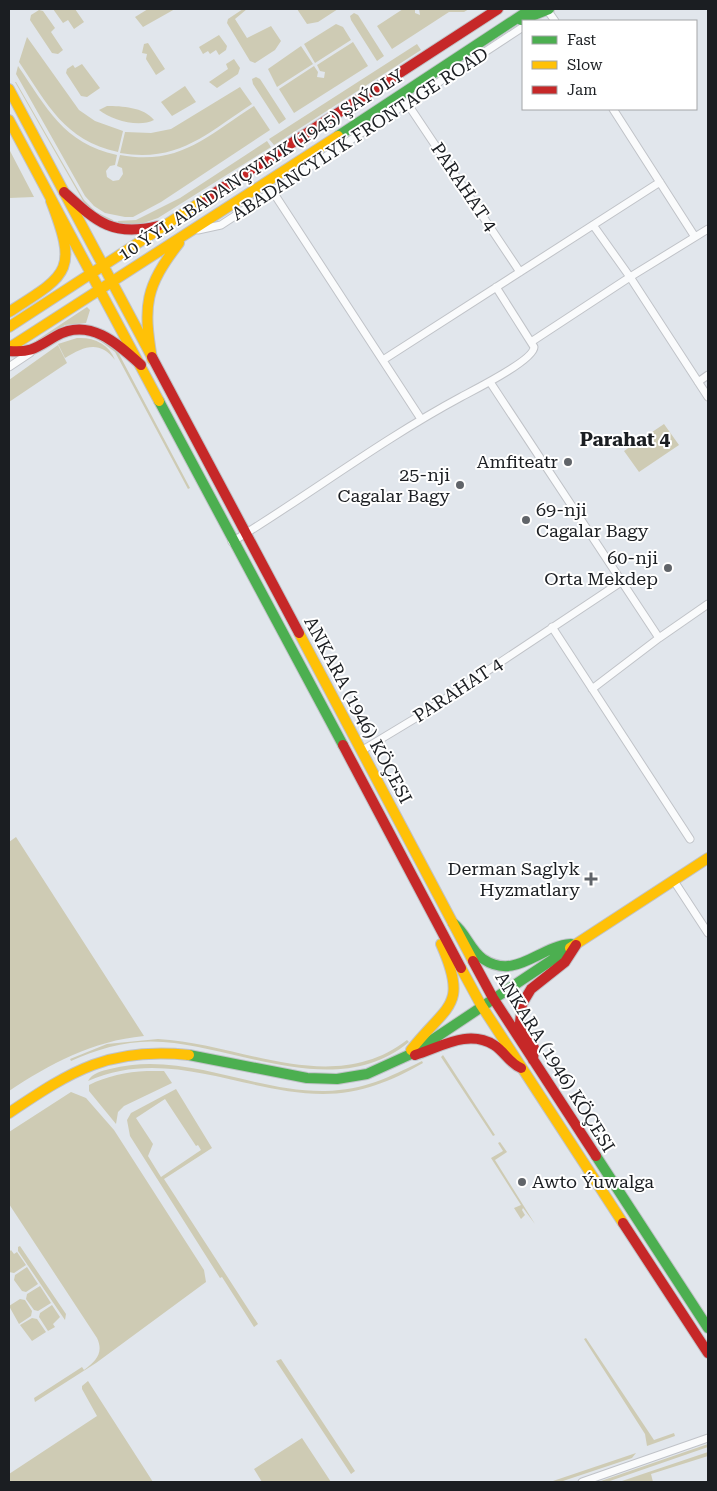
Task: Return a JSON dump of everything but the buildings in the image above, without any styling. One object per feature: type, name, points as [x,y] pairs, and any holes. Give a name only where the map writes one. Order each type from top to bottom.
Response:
[{"type":"main road","name":"10 ÝYL ABADANÇYLYK (1945) ŞAÝOLY","points":[[9,327],[498,9]]},
{"type":"main road","name":"10 ÝYL ABADANÇYLYK (1945) ŞAÝOLY","points":[[9,349],[531,9]]},
{"type":"main road","points":[[506,25],[549,9]]},
{"type":"main road","name":"ANKARA (1946) KÖÇESI","points":[[9,89],[493,998],[708,1328]]},
{"type":"main road","name":"ANKARA (1946) KÖÇESI","points":[[9,120],[141,365],[232,542],[481,1005],[708,1354]]},
{"type":"main road","points":[[64,192],[94,221],[113,230],[136,232],[171,222]]},
{"type":"main road","points":[[9,312],[52,284],[64,268],[67,242],[51,201]]},
{"type":"main road","points":[[152,359],[146,326],[146,301],[160,268],[189,233]]},
{"type":"main road","points":[[9,349],[30,353],[65,332],[84,328],[100,332],[114,340],[141,365]]},
{"type":"main road","points":[[406,1057],[481,1005],[708,858]]},
{"type":"main road","points":[[452,923],[464,930],[481,957],[493,964],[502,966],[524,964],[556,946],[577,942]]},
{"type":"main road","points":[[406,1057],[424,1032],[445,1014],[453,998],[455,974],[441,944],[441,929]]},
{"type":"main road","points":[[533,1060],[534,1048],[520,1023],[522,1004],[527,994],[538,982],[565,962],[577,942]]},
{"type":"main road","points":[[9,1113],[79,1069],[102,1060],[132,1053],[170,1053],[287,1076],[324,1080],[367,1074],[406,1057],[434,1050],[458,1039],[476,1038],[495,1045],[508,1063],[521,1068]]},
{"type":"street","points":[[533,20],[549,9]]},
{"type":"street","name":"ABADANCYLYK FRONTAGE ROAD","points":[[189,233],[221,226],[522,28]]},
{"type":"street","name":"PARAHAT 4","points":[[407,103],[520,272]]},
{"type":"street","points":[[614,110],[696,237]]},
{"type":"street","points":[[383,360],[660,182]]},
{"type":"street","points":[[273,192],[421,419]]},
{"type":"street","points":[[593,225],[630,277],[708,397]]},
{"type":"street","points":[[531,342],[630,277],[708,229]]},
{"type":"street","points":[[232,542],[421,419],[490,382],[531,355],[535,349],[496,287]]},
{"type":"street","points":[[9,367],[30,353]]},
{"type":"street","points":[[698,382],[708,376]]},
{"type":"street","points":[[490,382],[659,638]]},
{"type":"street","name":"PARAHAT 4","points":[[361,751],[424,713],[621,582]]},
{"type":"street","points":[[592,689],[659,638],[708,604]]},
{"type":"street","points":[[552,627],[690,839]]},
{"type":"street","points":[[674,881],[708,933]]},
{"type":"street","points":[[582,1482],[708,1438]]},
{"type":"shaded area","points":[[53,9],[75,9],[84,22],[74,29],[68,20],[63,23]]},
{"type":"shaded area","points":[[148,9],[175,9],[143,27],[135,17]]},
{"type":"shaded area","points":[[243,9],[247,9],[235,19],[247,38],[271,26],[281,41],[275,50],[255,63],[250,61],[227,23],[228,19]]},
{"type":"shaded area","points":[[297,9],[338,9],[318,22],[307,24]]},
{"type":"shaded area","points":[[403,9],[415,9],[415,13],[420,15],[419,9],[469,9],[464,12],[449,12],[392,49],[377,26]]},
{"type":"shaded area","points":[[39,10],[43,11],[55,28],[51,32],[63,50],[58,54],[52,53],[30,20],[31,15]]},
{"type":"shaded area","points":[[354,13],[358,15],[384,56],[377,61],[351,20],[350,16]]},
{"type":"shaded area","points":[[336,24],[343,27],[351,40],[315,63],[304,44]]},
{"type":"shaded area","points":[[219,35],[227,46],[226,50],[219,55],[216,50],[210,54],[208,51],[203,54],[199,47]]},
{"type":"shaded area","points":[[27,37],[79,110],[95,121],[123,131],[118,152],[84,139],[59,119],[19,62]]},
{"type":"shaded area","points":[[353,42],[368,66],[294,113],[279,89],[314,66],[318,72],[317,77],[324,78],[325,72],[320,71],[317,65]]},
{"type":"shaded area","points":[[148,43],[165,69],[156,75],[146,59],[147,54],[142,53],[144,44]]},
{"type":"shaded area","points":[[417,44],[421,50],[274,145],[269,139]]},
{"type":"shaded area","points":[[301,46],[313,64],[277,87],[268,69]]},
{"type":"shaded area","points":[[234,59],[240,68],[238,74],[217,88],[209,82],[228,69],[226,64]]},
{"type":"shaded area","points":[[82,64],[100,88],[87,97],[81,96],[66,73],[67,69],[73,65],[75,68]]},
{"type":"shaded area","points":[[18,66],[58,122],[70,133],[83,142],[117,155],[115,165],[110,166],[106,171],[107,177],[113,181],[119,180],[123,174],[122,168],[117,166],[120,155],[160,156],[176,152],[207,138],[254,106],[270,130],[161,202],[133,217],[105,213],[94,206],[85,196],[16,74]]},
{"type":"shaded area","points":[[256,77],[260,79],[286,119],[279,124],[253,84],[252,79]]},
{"type":"shaded area","points":[[15,82],[84,200],[96,212],[113,220],[112,224],[98,218],[86,206]]},
{"type":"shaded area","points":[[185,86],[196,102],[172,116],[161,102]]},
{"type":"shaded area","points":[[240,87],[252,104],[206,135],[176,150],[159,154],[120,153],[125,132],[151,133],[171,129]]},
{"type":"shaded area","points":[[107,106],[138,110],[154,120],[133,123],[118,120],[99,110]]},
{"type":"shaded area","points":[[267,141],[271,147],[158,218],[135,226],[117,225],[118,221],[136,220],[180,198]]},
{"type":"shaded area","points":[[9,149],[34,197],[9,198]]},
{"type":"shaded area","points":[[87,307],[90,310],[86,323],[65,325],[29,348],[25,348]]},
{"type":"shaded area","points":[[91,334],[111,345],[119,354],[190,488],[188,489],[115,352]]},
{"type":"shaded area","points":[[77,338],[95,340],[109,350],[115,360],[98,347],[79,350],[65,358],[58,344]]},
{"type":"shaded area","points":[[58,345],[67,363],[9,402],[9,380]]},
{"type":"shaded area","points":[[664,424],[679,445],[639,472],[624,451]]},
{"type":"shaded area","points":[[16,837],[144,1036],[89,1048],[56,1063],[9,1091],[9,842]]},
{"type":"shaded area","points":[[158,1039],[189,1043],[285,1063],[317,1066],[348,1065],[378,1057],[407,1040],[409,1042],[381,1059],[352,1068],[321,1070],[257,1060],[193,1046],[151,1041],[128,1043],[93,1052],[71,1061],[70,1059],[107,1044]]},
{"type":"shaded area","points":[[443,1055],[495,1135],[493,1136],[441,1057]]},
{"type":"shaded area","points":[[422,1061],[423,1063],[400,1075],[363,1089],[323,1094],[263,1087],[176,1069],[147,1068],[118,1071],[88,1081],[95,1074],[110,1069],[137,1065],[164,1065],[218,1073],[298,1090],[325,1091],[364,1086]]},
{"type":"shaded area","points":[[164,1071],[172,1083],[124,1106],[118,1112],[116,1124],[89,1091],[89,1085],[117,1075]]},
{"type":"shaded area","points":[[176,1089],[212,1148],[164,1179],[258,1324],[254,1327],[222,1277],[220,1278],[130,1136],[127,1120],[131,1113]],"holes":[[[165,1099],[196,1146],[198,1145],[201,1150],[161,1177],[148,1156],[153,1144],[136,1118]]]},
{"type":"shaded area","points":[[71,1092],[86,1098],[114,1130],[204,1270],[206,1282],[96,1363],[35,1402],[34,1398],[82,1367],[84,1370],[98,1356],[100,1348],[97,1338],[9,1204],[9,1132]]},
{"type":"shaded area","points":[[500,1142],[507,1152],[495,1160],[535,1224],[523,1208],[522,1210],[525,1215],[521,1219],[514,1208],[521,1205],[491,1158],[503,1151],[498,1143]]},
{"type":"shaded area","points":[[20,1246],[66,1314],[65,1320],[18,1251]]},
{"type":"shaded area","points":[[11,1250],[14,1254],[17,1252],[26,1265],[14,1273],[9,1272],[9,1252]]},
{"type":"shaded area","points":[[27,1267],[38,1284],[26,1292],[22,1291],[14,1280],[15,1275]]},
{"type":"shaded area","points":[[40,1286],[51,1303],[38,1311],[34,1310],[26,1299],[27,1294]]},
{"type":"shaded area","points":[[20,1299],[25,1300],[32,1311],[31,1316],[19,1324],[9,1306]]},
{"type":"shaded area","points":[[52,1305],[60,1317],[53,1324],[55,1327],[48,1331],[39,1317],[40,1313]]},
{"type":"shaded area","points":[[32,1318],[37,1319],[46,1332],[32,1341],[20,1325]]},
{"type":"shaded area","points":[[586,1338],[654,1440],[674,1433],[675,1436],[647,1446],[645,1434],[584,1339]]},
{"type":"shaded area","points":[[281,1359],[355,1471],[351,1474],[276,1361]]},
{"type":"shaded area","points":[[88,1381],[153,1482],[9,1482],[9,1474],[97,1416],[82,1389],[82,1386]]},
{"type":"shaded area","points":[[302,1438],[331,1482],[262,1482],[254,1469]]},
{"type":"shaded area","points":[[708,1444],[708,1447],[607,1482],[598,1482]]},
{"type":"shaded area","points":[[708,1452],[708,1456],[651,1474],[653,1482],[619,1482]]},
{"type":"shaded area","points":[[636,1453],[632,1458],[560,1482],[550,1482]]},
{"type":"traffic: fast","points":[[338,136],[531,9]]},
{"type":"traffic: fast","points":[[521,20],[549,9]]},
{"type":"traffic: fast","points":[[159,401],[343,745]]},
{"type":"traffic: fast","points":[[453,923],[479,955],[495,965],[517,964],[548,950],[571,944]]},
{"type":"traffic: fast","points":[[189,1055],[307,1078],[337,1079],[367,1074],[411,1054],[570,948]]},
{"type":"traffic: fast","points":[[596,1156],[708,1328]]},
{"type":"traffic: slow","points":[[9,89],[152,357]]},
{"type":"traffic: slow","points":[[9,120],[159,401]]},
{"type":"traffic: slow","points":[[9,348],[338,136]]},
{"type":"traffic: slow","points":[[9,327],[207,198]]},
{"type":"traffic: slow","points":[[9,312],[45,288],[56,279],[63,268],[65,257],[64,243],[51,201]]},
{"type":"traffic: slow","points":[[152,359],[148,324],[149,297],[159,272],[179,243]]},
{"type":"traffic: slow","points":[[299,633],[473,961]]},
{"type":"traffic: slow","points":[[570,948],[708,858]]},
{"type":"traffic: slow","points":[[411,1050],[444,1013],[453,993],[453,981],[441,944]]},
{"type":"traffic: slow","points":[[461,968],[481,1005],[623,1223]]},
{"type":"traffic: slow","points":[[9,1113],[73,1074],[114,1058],[161,1053],[189,1055]]},
{"type":"traffic: jam","points":[[207,198],[498,9]]},
{"type":"traffic: jam","points":[[64,192],[96,219],[117,228],[129,230],[158,226]]},
{"type":"traffic: jam","points":[[9,351],[29,350],[68,331],[80,329],[102,335],[141,365]]},
{"type":"traffic: jam","points":[[152,357],[299,633]]},
{"type":"traffic: jam","points":[[343,745],[461,968]]},
{"type":"traffic: jam","points":[[533,1060],[534,1048],[520,1023],[522,1004],[531,989],[565,962],[576,945]]},
{"type":"traffic: jam","points":[[473,961],[493,998],[596,1156]]},
{"type":"traffic: jam","points":[[415,1055],[454,1041],[474,1039],[494,1045],[521,1068]]},
{"type":"traffic: jam","points":[[623,1223],[708,1353]]},
{"type":"place","name":"Amfiteatr","points":[[568,462]]},
{"type":"place","name":"25-nji Cagalar Bagy","points":[[460,485]]},
{"type":"place","name":"69-nji Cagalar Bagy","points":[[526,520]]},
{"type":"place","name":"60-nji Orta Mekdep","points":[[668,568]]},
{"type":"place","name":"Derman Saglyk Hyzmatlary","points":[[591,879]]},
{"type":"place","name":"Awto Ýuwalga","points":[[522,1182]]},
{"type":"district","name":"Parahat 4","points":[[625,439]]}]
